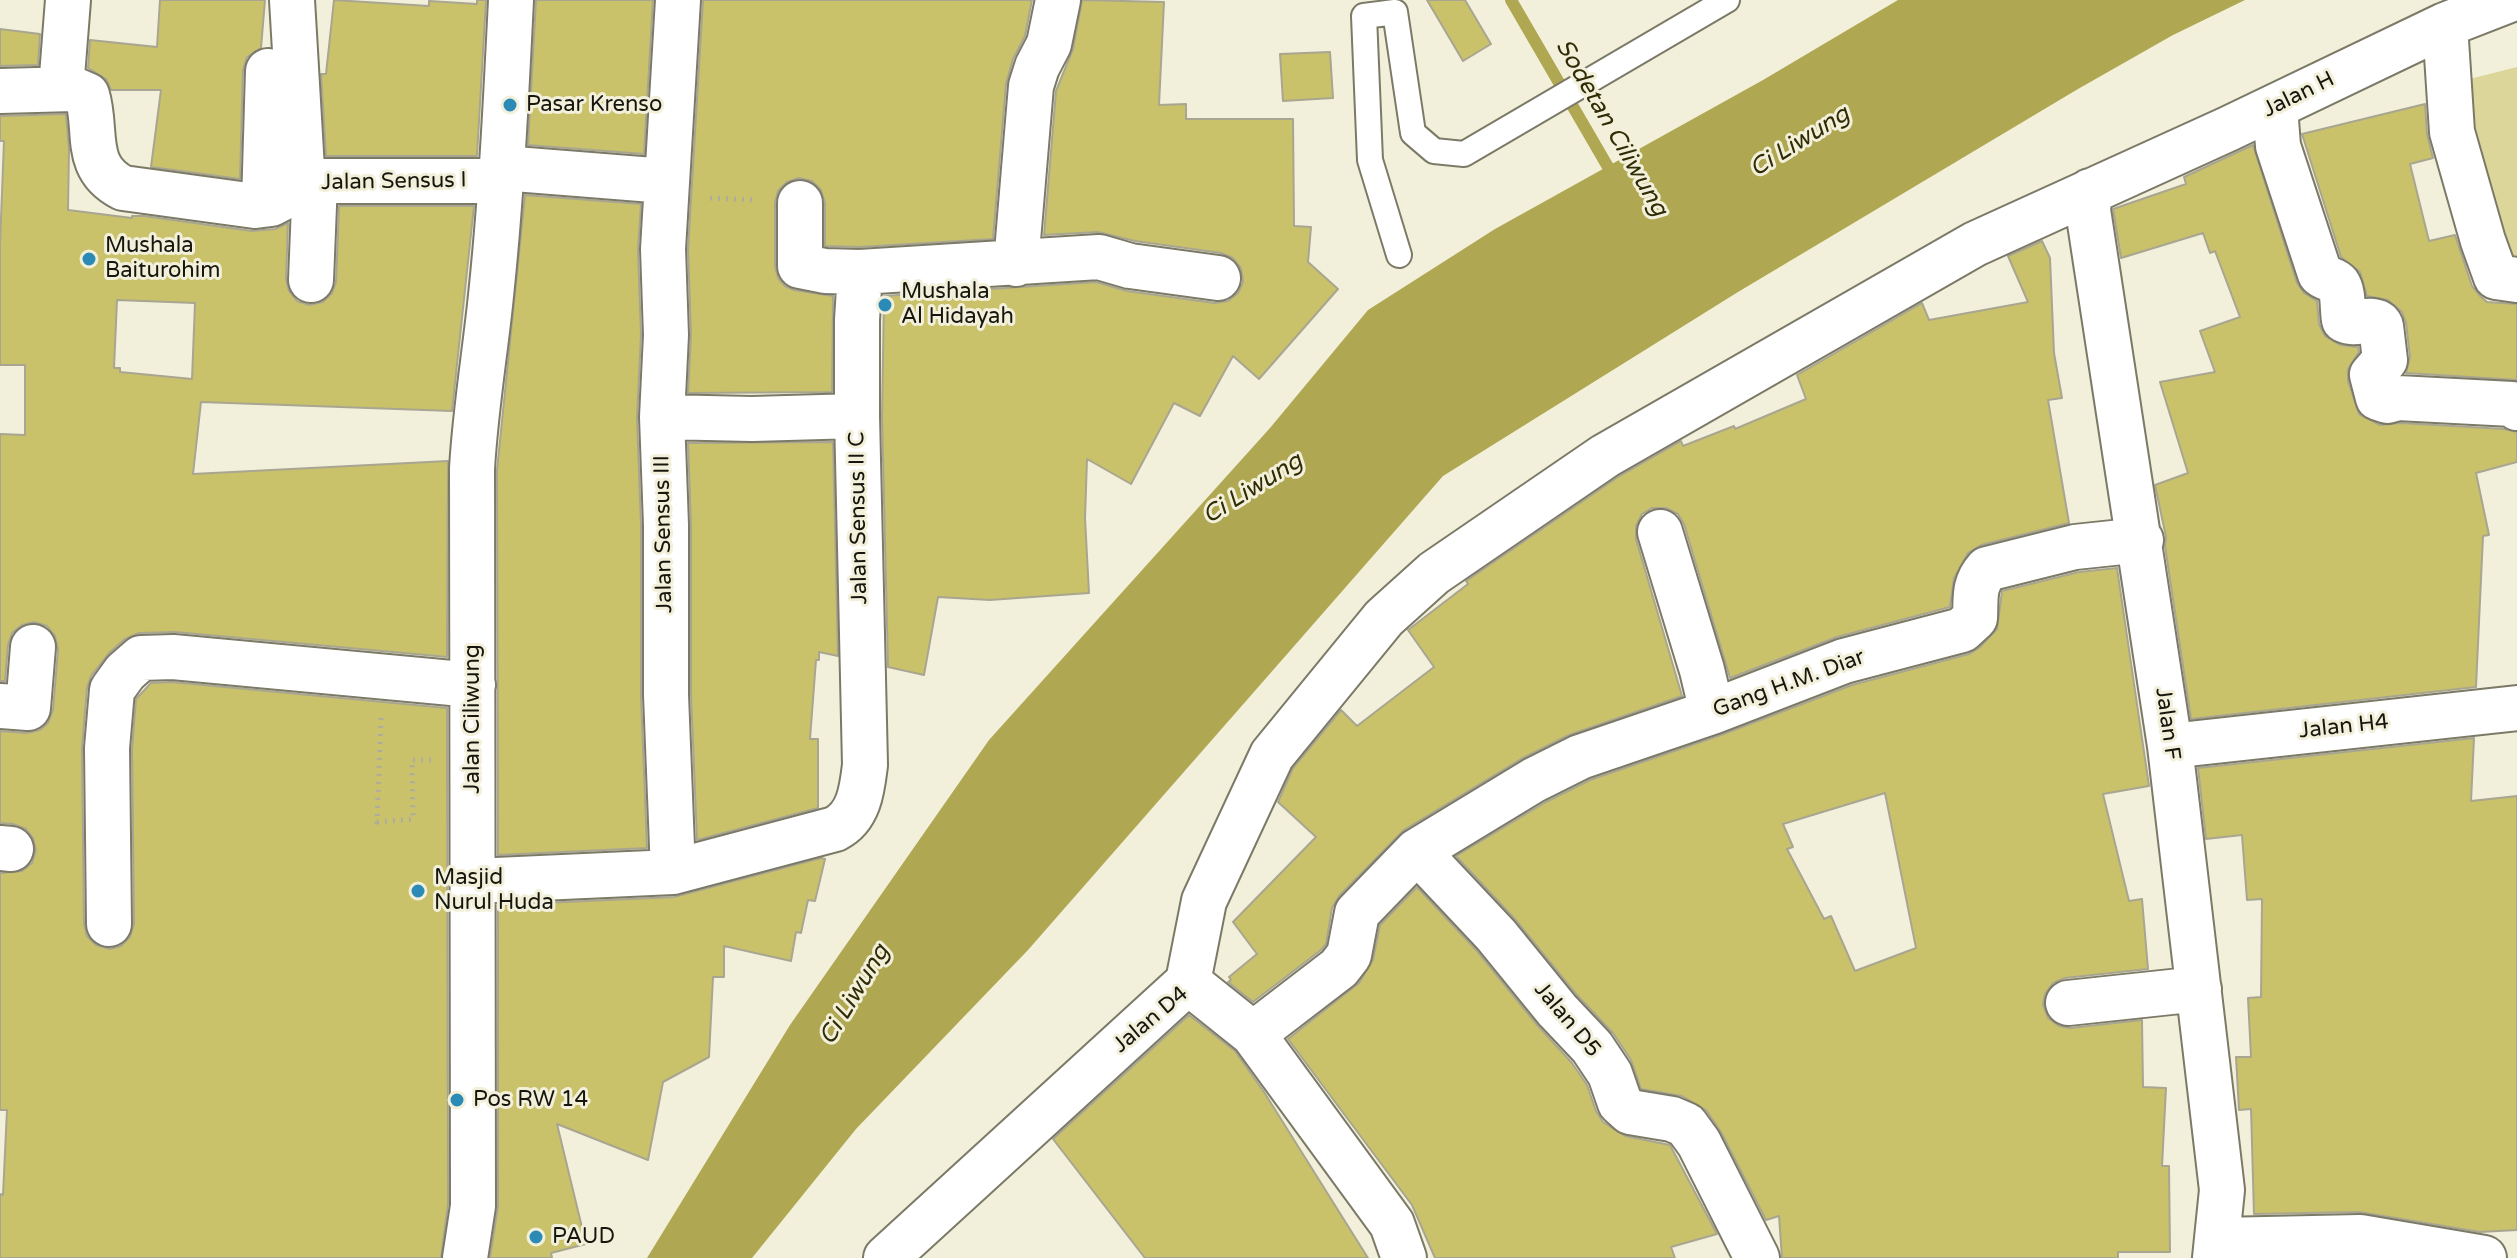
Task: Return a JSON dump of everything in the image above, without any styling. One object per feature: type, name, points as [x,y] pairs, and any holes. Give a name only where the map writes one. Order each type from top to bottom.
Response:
[{"type":"street","name":"Jalan Sensus I","points":[[68,0],[67,41],[74,92],[92,111],[95,159],[113,183],[123,188],[255,206],[292,194],[309,183],[502,174],[666,181]]},
{"type":"street","points":[[292,0],[309,183],[311,280]]},
{"type":"street","points":[[502,174],[511,0]]},
{"type":"street","name":"Jalan Sensus III","points":[[673,872],[666,695],[666,525],[662,417],[666,335],[663,249],[678,0]]},
{"type":"street","points":[[1016,264],[1031,86],[1049,44],[1058,0]]},
{"type":"street","name":"Jalan H","points":[[1188,982],[1204,901],[1272,755],[1384,618],[1434,573],[1605,456],[1975,244],[2275,107],[2445,25],[2509,0]]},
{"type":"street","points":[[2445,25],[2452,132],[2463,173],[2496,277],[2517,280]]},
{"type":"street","points":[[264,204],[268,71]]},
{"type":"street","points":[[0,91],[74,92]]},
{"type":"street","points":[[2275,107],[2278,146],[2320,274],[2323,278],[2334,280],[2340,287],[2344,320],[2350,323],[2372,320],[2381,326],[2385,360],[2372,375],[2378,398],[2387,401],[2398,398],[2512,404],[2517,408]]},
{"type":"street","name":"Jalan Ciliwung","points":[[465,1258],[473,1206],[472,469],[475,415],[490,303],[502,174]]},
{"type":"street","name":"Jalan F","points":[[2090,191],[2088,210],[2141,540],[2170,746],[2222,1190],[2217,1249]]},
{"type":"street","points":[[800,203],[800,266],[825,271],[860,272],[1099,257],[1130,266],[1218,278]]},
{"type":"street","name":"Jalan Sensus II C","points":[[673,872],[844,825],[855,809],[861,791],[865,765],[857,416],[860,272]]},
{"type":"street","points":[[662,417],[752,419],[857,416]]},
{"type":"street","points":[[1660,532],[1712,712]]},
{"type":"street","name":"Gang H.M. Diar","points":[[1253,1034],[1339,968],[1349,955],[1357,913],[1417,851],[1534,780],[1580,757],[1712,712],[1844,661],[1962,630],[1975,618],[1974,591],[1978,579],[1987,569],[2075,547],[2141,540]]},
{"type":"street","points":[[0,706],[28,708],[33,647]]},
{"type":"street","points":[[109,924],[107,748],[112,690],[125,672],[141,658],[173,657],[473,685]]},
{"type":"street","name":"Jalan H4","points":[[2170,746],[2517,708]]},
{"type":"street","name":"Jalan D5","points":[[1417,851],[1496,935],[1557,1010],[1592,1047],[1610,1074],[1620,1103],[1630,1112],[1672,1119],[1686,1125],[1699,1143],[1757,1258]]},
{"type":"street","points":[[474,881],[673,872]]},
{"type":"street","name":"Jalan D4","points":[[886,1258],[1188,982],[1253,1034],[1392,1224],[1404,1258]]},
{"type":"street","points":[[2068,1003],[2199,989]]},
{"type":"street","points":[[2217,1249],[2360,1237],[2484,1258]]},
{"type":"lane","points":[[1399,255],[1370,160],[1364,16],[1395,12],[1413,133],[1434,151],[1464,154],[1727,0]]},
{"type":"path","points":[[710,198],[800,203]]},
{"type":"path","points":[[383,677],[377,822],[413,819],[412,760],[440,761]]},
{"type":"shaded area","points":[[2517,67],[2517,256],[2502,260],[2458,82]]},
{"type":"water","name":"Ci Liwung","points":[[1898,0],[2245,0],[2173,35],[2078,89],[1738,292],[1443,476],[1028,950],[856,1129],[752,1258],[647,1258],[790,1025],[989,740],[1270,428],[1368,310],[1495,229],[1763,80]]},
{"type":"building","points":[[160,0],[265,0],[261,48],[247,57],[243,70],[240,179],[151,167],[161,90],[111,90],[106,79],[88,68],[90,40],[157,47]]},
{"type":"building","points":[[334,0],[429,6],[429,1],[477,4],[477,0],[486,0],[477,156],[326,156],[321,74],[326,74]]},
{"type":"building","points":[[536,0],[653,0],[644,154],[528,145]]},
{"type":"building","points":[[703,0],[1032,0],[1025,36],[1013,59],[1006,84],[993,239],[860,247],[825,246],[825,203],[821,190],[812,181],[799,178],[787,182],[778,191],[775,203],[775,266],[778,278],[794,290],[833,296],[832,392],[688,393],[691,334],[688,249]]},
{"type":"building","points":[[1082,0],[1164,2],[1159,105],[1186,104],[1186,119],[1293,119],[1294,226],[1311,227],[1308,262],[1338,289],[1259,379],[1233,356],[1200,416],[1174,403],[1131,484],[1087,459],[1085,518],[1089,593],[990,600],[938,597],[924,675],[888,667],[882,416],[884,296],[1096,282],[1127,291],[1215,303],[1228,301],[1238,293],[1243,282],[1241,268],[1233,258],[1221,253],[1135,241],[1098,232],[1044,235],[1056,91],[1073,49]]},
{"type":"building","points":[[1427,0],[1465,0],[1491,44],[1463,61]]},
{"type":"building","points":[[0,29],[40,34],[38,65],[0,66]]},
{"type":"building","points":[[1330,52],[1333,98],[1283,101],[1280,54]]},
{"type":"building","points":[[2425,104],[2427,134],[2433,158],[2410,164],[2429,241],[2455,235],[2472,286],[2480,296],[2487,302],[2517,304],[2517,380],[2406,373],[2410,357],[2402,312],[2388,300],[2367,296],[2360,272],[2341,257],[2302,134]]},
{"type":"building","points":[[66,114],[68,210],[132,218],[144,216],[252,231],[275,229],[288,223],[286,279],[289,291],[297,301],[309,305],[323,302],[332,293],[336,282],[339,206],[474,206],[452,411],[201,402],[193,474],[448,461],[447,657],[175,632],[139,633],[125,639],[109,653],[91,676],[87,688],[82,748],[84,924],[87,936],[96,945],[110,949],[121,946],[130,937],[134,924],[132,749],[136,699],[151,683],[172,682],[447,708],[448,1204],[441,1258],[0,1258],[0,1194],[3,1195],[7,1110],[0,1110],[0,873],[22,871],[32,863],[36,850],[33,838],[26,829],[0,823],[0,731],[27,733],[40,730],[48,723],[53,710],[58,649],[55,636],[47,626],[34,622],[22,625],[12,633],[5,681],[0,681],[0,434],[25,435],[25,365],[0,365],[4,141],[0,141],[0,116]],"holes":[[[117,300],[195,303],[192,379],[120,372],[120,368],[114,368]]]},
{"type":"building","points":[[2253,145],[2297,283],[2304,293],[2317,301],[2319,324],[2325,336],[2340,345],[2358,347],[2359,352],[2348,369],[2348,381],[2359,414],[2380,425],[2401,423],[2517,432],[2517,462],[2476,473],[2489,535],[2483,536],[2476,687],[2191,719],[2166,537],[2155,485],[2188,473],[2160,382],[2215,372],[2200,331],[2240,317],[2215,251],[2210,253],[2203,233],[2121,258],[2113,209],[2186,184],[2184,177]]},
{"type":"building","points":[[525,195],[641,204],[638,250],[641,335],[637,418],[641,525],[641,696],[647,848],[498,855],[497,470]]},
{"type":"building","points":[[2042,241],[2050,258],[2054,353],[2062,398],[2048,400],[2069,523],[1981,545],[1968,553],[1954,578],[1950,607],[1837,637],[1730,678],[1684,524],[1678,514],[1666,508],[1652,508],[1642,514],[1636,526],[1636,539],[1682,696],[1569,735],[1521,759],[1404,830],[1339,896],[1332,908],[1326,944],[1321,950],[1253,1002],[1228,982],[1231,980],[1229,977],[1257,954],[1233,922],[1316,837],[1278,802],[1293,768],[1341,710],[1357,726],[1434,667],[1408,630],[1468,584],[1466,581],[1618,477],[1681,441],[1683,446],[1734,426],[1735,429],[1806,399],[1797,375],[1922,303],[1929,320],[2028,302],[2008,256]]},
{"type":"building","points":[[833,442],[838,656],[819,652],[819,660],[816,660],[810,739],[818,739],[818,808],[697,840],[691,694],[688,443]]},
{"type":"building","points":[[2117,568],[2149,786],[2103,794],[2129,901],[2142,899],[2148,969],[2065,978],[2053,983],[2045,994],[2043,1005],[2048,1018],[2059,1026],[2070,1028],[2142,1020],[2143,1087],[2166,1088],[2162,1166],[2169,1166],[2170,1252],[2118,1252],[2118,1258],[1782,1258],[1779,1216],[1766,1220],[1721,1132],[1706,1110],[1682,1096],[1641,1089],[1631,1060],[1613,1033],[1456,856],[1546,802],[1590,780],[1852,685],[1969,654],[1997,629],[2002,591],[2079,572]],"holes":[[[1885,793],[1916,948],[1855,971],[1831,916],[1824,919],[1787,849],[1793,847],[1783,824]]]},
{"type":"building","points":[[2474,738],[2471,801],[2517,796],[2517,1230],[2480,1232],[2359,1212],[2254,1214],[2251,1109],[2239,1110],[2236,1057],[2251,1057],[2248,998],[2261,997],[2262,899],[2247,900],[2242,835],[2206,839],[2198,768]]},
{"type":"building","points":[[825,859],[815,901],[808,900],[801,933],[796,932],[791,961],[724,946],[724,977],[713,977],[709,1057],[663,1082],[648,1160],[557,1124],[586,1244],[551,1253],[552,1258],[490,1258],[498,1206],[498,905],[674,897]]},
{"type":"building","points":[[1417,887],[1477,951],[1572,1063],[1587,1085],[1603,1122],[1625,1136],[1670,1145],[1717,1234],[1671,1247],[1675,1258],[1435,1258],[1412,1205],[1288,1039],[1359,983],[1373,960],[1380,925]]},
{"type":"building","points":[[1189,1015],[1235,1051],[1368,1258],[1145,1258],[1053,1139]]},
{"type":"waterway","name":"Sodetan Ciliwung","points":[[1511,0],[1615,179]]},
{"type":"place","name":"Pasar Krenso","points":[[510,105]]},
{"type":"place","name":"Mushala Baiturohim","points":[[89,259]]},
{"type":"place","name":"Mushala Al Hidayah","points":[[885,305]]},
{"type":"place","name":"Masjid Nurul Huda","points":[[418,891]]},
{"type":"place","name":"Pos RW 14","points":[[457,1100]]},
{"type":"place","name":"PAUD","points":[[536,1237]]}]
